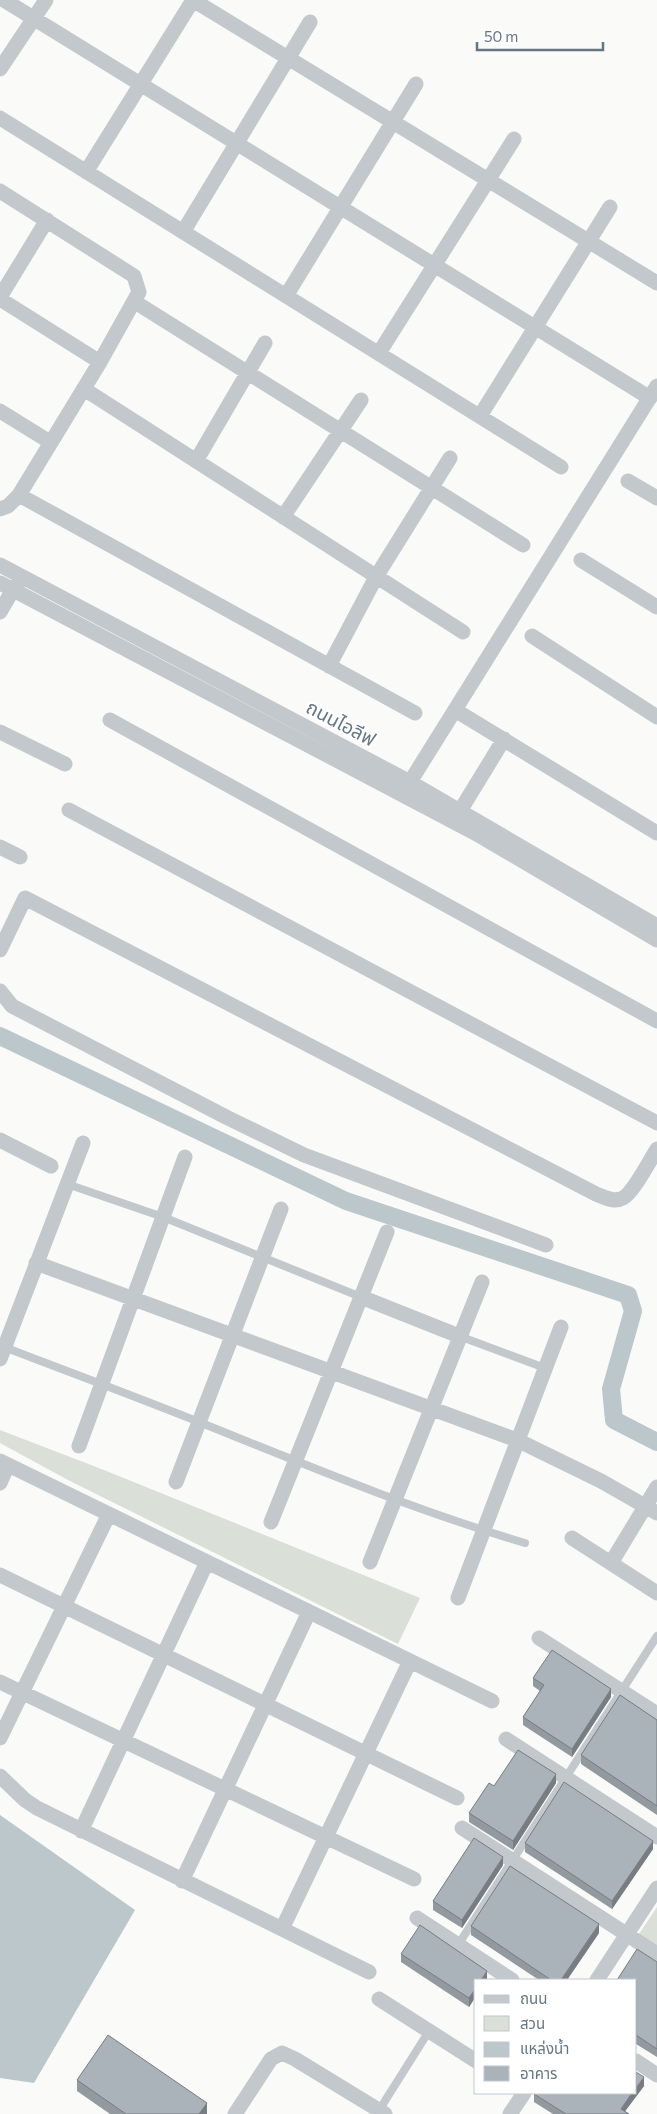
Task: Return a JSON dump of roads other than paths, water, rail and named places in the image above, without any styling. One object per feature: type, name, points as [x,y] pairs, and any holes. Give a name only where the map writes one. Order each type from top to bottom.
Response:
[{"type":"street","points":[[4,0],[535,327],[653,392],[410,782]]},
{"type":"street","points":[[0,69],[46,0]]},
{"type":"street","points":[[86,172],[193,0],[657,283]]},
{"type":"street","points":[[183,232],[310,22]]},
{"type":"street","points":[[286,296],[416,84]]},
{"type":"street","points":[[0,118],[561,467]]},
{"type":"street","points":[[378,353],[514,139]]},
{"type":"street","points":[[0,191],[134,276],[139,292],[100,362],[19,495],[8,506],[0,509]]},
{"type":"street","points":[[480,416],[610,207]]},
{"type":"street","points":[[47,220],[0,298],[100,362]]},
{"type":"street","points":[[135,302],[523,545]]},
{"type":"street","points":[[196,461],[265,343]]},
{"type":"street","points":[[84,389],[463,632]]},
{"type":"street","points":[[283,517],[361,400]]},
{"type":"street","points":[[0,410],[50,442]]},
{"type":"street","points":[[329,666],[376,577],[450,458]]},
{"type":"street","points":[[628,481],[657,498]]},
{"type":"street","points":[[19,495],[415,713]]},
{"type":"street","points":[[581,560],[657,607]]},
{"type":"street","name":"ถนนไอลีฟ","points":[[0,565],[410,782],[657,926]]},
{"type":"street","points":[[0,612],[6,587],[20,576]]},
{"type":"street","name":"ถนนไอลีฟ","points":[[6,587],[475,834],[657,940]]},
{"type":"street","points":[[532,636],[657,717]]},
{"type":"street","points":[[455,710],[657,833]]},
{"type":"street","points":[[110,720],[657,1022]]},
{"type":"street","points":[[0,732],[65,764]]},
{"type":"street","points":[[460,811],[504,739]]},
{"type":"street","points":[[69,810],[657,1123]]},
{"type":"street","points":[[0,847],[20,857]]},
{"type":"street","points":[[0,950],[25,898],[596,1194],[612,1200],[623,1198],[657,1149]]},
{"type":"street","points":[[0,991],[12,1006],[228,1118],[304,1155],[546,1245]]},
{"type":"street","points":[[0,1140],[51,1166]]},
{"type":"street","points":[[2,1353],[83,1143]]},
{"type":"street","points":[[78,1446],[185,1157]]},
{"type":"street","points":[[176,1482],[281,1210]]},
{"type":"street","points":[[271,1522],[387,1232]]},
{"type":"street","points":[[36,1263],[134,1297],[231,1336],[517,1440],[651,1509]]},
{"type":"street","points":[[370,1562],[430,1407],[482,1282]]},
{"type":"street","points":[[361,1297],[459,1336]]},
{"type":"street","points":[[458,1598],[517,1440],[562,1327]]},
{"type":"street","points":[[0,1483],[4,1463],[492,1701]]},
{"type":"street","points":[[612,1563],[651,1509],[657,1487]]},
{"type":"street","points":[[0,1738],[109,1514]]},
{"type":"street","points":[[572,1538],[657,1593]]},
{"type":"street","points":[[82,1831],[207,1562]]},
{"type":"street","points":[[0,1575],[458,1798]]},
{"type":"street","points":[[182,1881],[309,1612]]},
{"type":"street","points":[[539,1638],[657,1714]]},
{"type":"street","points":[[282,1929],[410,1661]]},
{"type":"street","points":[[0,1682],[414,1879]]},
{"type":"street","points":[[506,1739],[657,1837]]},
{"type":"street","points":[[0,1776],[25,1800],[82,1831],[369,1972]]},
{"type":"street","points":[[462,1828],[657,1954]]},
{"type":"street","points":[[598,1979],[657,1888]]},
{"type":"street","points":[[417,1918],[510,1979]]},
{"type":"street","points":[[379,1999],[474,2060]]},
{"type":"street","points":[[235,2114],[271,2059],[282,2053],[296,2059],[380,2113]]},
{"type":"street","points":[[637,2062],[657,2075]]},
{"type":"street","points":[[510,2114],[523,2094]]},
{"type":"lane","points":[[67,1184],[163,1217],[361,1297]]},
{"type":"lane","points":[[459,1336],[545,1368]]},
{"type":"lane","points":[[2,1353],[102,1384],[295,1462],[483,1531],[525,1543]]},
{"type":"lane","points":[[458,1945],[657,1636]]},
{"type":"lane","points":[[380,2113],[428,2031]]},
{"type":"water","points":[[0,1815],[135,1910],[34,2083],[0,2078]]},
{"type":"waterway","points":[[0,1036],[346,1201],[628,1295],[633,1311],[611,1389],[614,1420],[657,1442]]}]
